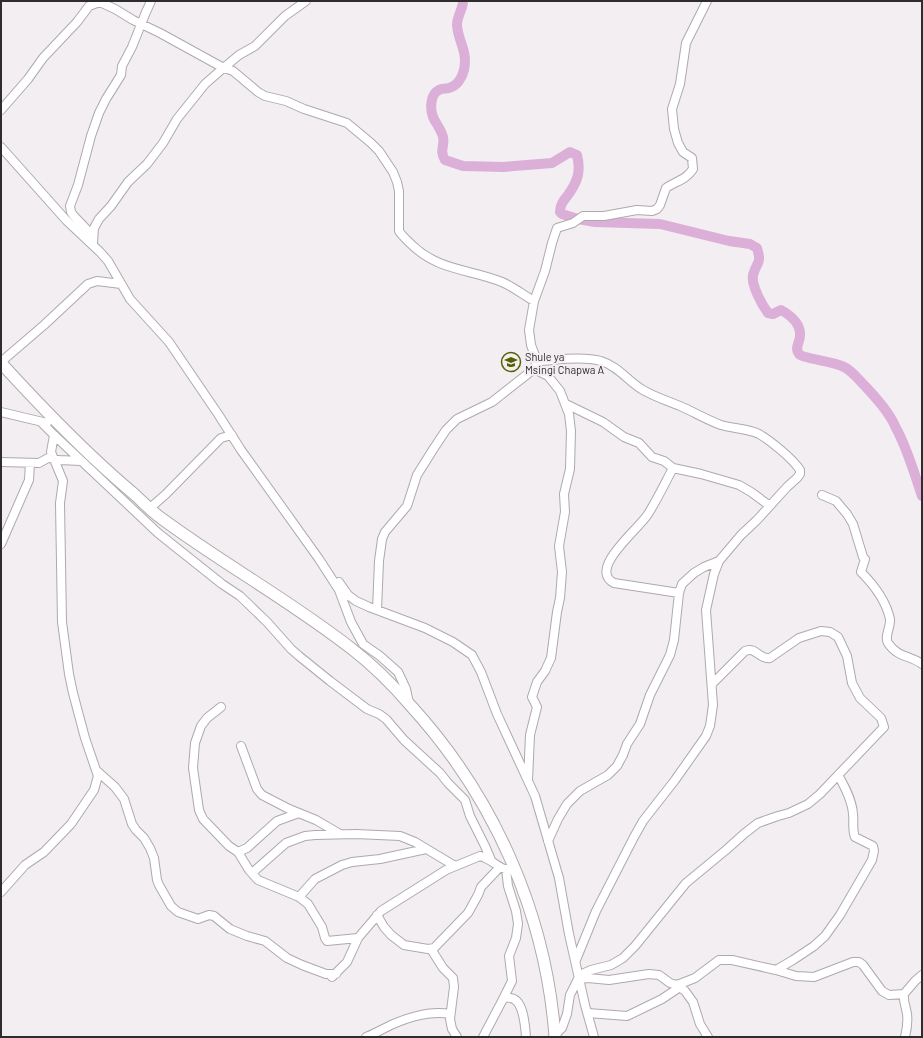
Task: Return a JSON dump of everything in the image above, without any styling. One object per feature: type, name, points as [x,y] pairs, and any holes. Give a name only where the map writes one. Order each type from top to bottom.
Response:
[{"type":"highway","points":[[1,363],[58,424],[159,517],[324,628],[354,650],[379,672],[432,729],[464,772],[487,810],[507,869],[529,905],[550,993],[555,1036]]},
{"type":"street","points":[[151,1],[132,47],[122,66],[118,80],[99,113],[78,185],[70,206],[71,212],[93,239],[108,261],[130,299],[169,342],[321,562],[339,590],[363,644],[380,656],[398,672],[406,689],[409,704]]},
{"type":"street","points":[[93,239],[94,228],[99,219],[111,206],[128,182],[147,164],[163,143],[177,119],[205,84],[244,52],[255,46],[285,16],[306,1]]},
{"type":"street","points":[[528,782],[530,735],[537,707],[532,697],[537,682],[545,671],[551,658],[562,587],[562,565],[559,546],[565,512],[563,500],[570,469],[571,431],[569,414],[560,391],[548,376],[536,365],[529,336],[534,301],[543,280],[557,228],[573,223],[583,216],[604,216],[637,210],[652,211],[660,204],[666,188],[682,180],[693,169],[692,158],[683,152],[678,143],[674,129],[672,109],[680,84],[686,43],[707,1]]},
{"type":"street","points":[[1,110],[44,58],[92,4],[102,3],[232,71],[265,96],[286,101],[304,109],[339,120],[352,127],[379,151],[394,172],[399,192],[398,227],[401,235],[428,257],[440,264],[503,282],[517,289],[534,301]]},
{"type":"street","points":[[1,147],[66,220],[93,239]]},
{"type":"street","points":[[1,363],[88,284],[97,281],[121,284]]},
{"type":"street","points":[[378,610],[379,561],[382,539],[385,532],[407,506],[417,475],[434,448],[446,430],[457,419],[492,402],[536,365],[576,359],[601,361],[612,366],[642,390],[658,398],[708,420],[732,428],[751,430],[761,435],[792,460],[800,470],[800,474],[797,478],[741,535],[720,561],[714,574],[706,610],[713,705],[710,726],[706,736],[643,821],[596,911],[576,960]]},
{"type":"street","points":[[566,404],[603,422],[624,437],[639,443],[652,457],[664,461],[673,468],[739,485],[770,506]]},
{"type":"street","points":[[1,412],[42,423],[58,424]]},
{"type":"street","points":[[42,423],[158,533],[222,584],[240,596],[299,656],[367,709],[386,719],[404,740],[440,773],[466,800],[470,816],[491,860]]},
{"type":"street","points":[[1,892],[26,865],[44,852],[74,820],[94,790],[97,782],[97,771],[85,738],[67,663],[61,607],[60,504],[63,482],[51,447],[54,435]]},
{"type":"street","points":[[150,508],[166,494],[221,438],[232,435]]},
{"type":"street","points":[[1,462],[39,463],[48,458],[81,461]]},
{"type":"street","points":[[1,544],[30,480],[30,463]]},
{"type":"street","points":[[673,468],[648,516],[637,529],[623,540],[606,570],[607,576],[614,583],[679,593]]},
{"type":"street","points":[[822,496],[836,501],[853,524],[865,559],[861,572],[873,584],[880,595],[890,620],[887,639],[888,643],[899,655],[918,661],[922,664]]},
{"type":"street","points":[[548,841],[567,804],[580,791],[608,775],[617,766],[627,744],[640,724],[650,695],[670,655],[674,640],[679,593],[682,584],[694,573],[704,567],[720,561]]},
{"type":"street","points":[[321,562],[342,585],[348,595],[356,601],[425,628],[453,642],[472,655],[481,672],[497,714],[535,796],[559,878],[594,1037]]},
{"type":"street","points":[[555,1036],[562,1028],[567,1014],[570,995],[580,977],[591,970],[612,965],[623,958],[635,946],[686,883],[758,823],[789,814],[808,804],[820,794],[884,727],[881,718],[860,698],[852,683],[847,656],[838,637],[830,632],[821,631],[799,638],[775,655],[765,659],[754,650],[749,649],[745,651],[712,684]]},
{"type":"street","points":[[221,707],[207,718],[201,726],[194,743],[193,768],[199,810],[203,819],[229,846],[238,852],[244,863],[258,880],[304,900],[311,907],[322,927],[326,940],[331,941],[358,938]]},
{"type":"street","points":[[241,746],[259,792],[267,798],[342,834]]},
{"type":"street","points":[[97,771],[115,787],[124,798],[132,824],[150,848],[154,858],[159,885],[175,910],[198,919],[209,915],[214,916],[230,929],[265,941],[287,958],[333,977],[347,962],[358,938],[377,915],[436,876],[455,866],[480,856],[507,869]]},
{"type":"street","points":[[776,970],[809,950],[825,936],[840,915],[872,860],[874,851],[873,846],[855,837],[853,833],[853,813],[847,791],[838,775]]},
{"type":"street","points":[[238,852],[247,848],[277,821],[299,813]]},
{"type":"street","points":[[252,873],[286,843],[312,835],[385,834],[400,836],[410,839],[455,866]]},
{"type":"street","points":[[299,897],[315,879],[352,862],[372,860],[426,849]]},
{"type":"street","points":[[377,915],[391,935],[404,945],[431,949],[438,945],[468,913],[478,895],[481,886],[507,869]]},
{"type":"street","points":[[483,1037],[512,981],[509,956],[516,938],[518,924],[516,910],[508,886],[507,869]]},
{"type":"street","points":[[431,949],[443,968],[453,978],[454,987],[450,1014],[452,1029],[457,1037]]},
{"type":"street","points":[[588,1013],[627,1016],[662,999],[679,986],[695,978],[720,960],[732,960],[796,976],[814,977],[853,962],[859,962],[882,991],[889,995],[904,994]]},
{"type":"street","points":[[580,977],[609,980],[649,974],[659,975],[670,983],[679,986],[693,1002],[700,1024],[706,1036]]},
{"type":"street","points":[[905,1037],[908,1026],[904,994],[922,975]]},
{"type":"street","points":[[502,1001],[504,998],[508,997],[512,998],[518,1003],[523,1013],[526,1037]]},
{"type":"street","points":[[366,1037],[391,1025],[412,1018],[437,1013],[450,1014]]},
{"type":"waterway","points":[[463,1],[457,25],[465,57],[464,70],[459,81],[449,88],[440,89],[432,98],[431,110],[443,137],[442,153],[445,160],[463,166],[503,167],[552,163],[570,152],[577,155],[579,171],[574,185],[561,204],[560,212],[562,214],[595,222],[660,224],[729,241],[750,244],[757,248],[759,260],[753,275],[753,279],[758,295],[768,313],[773,314],[781,310],[794,320],[800,332],[797,350],[801,356],[838,364],[846,368],[855,375],[878,401],[890,417],[900,436],[922,496]]},
{"type":"place","name":"Shule ya Msingi Chapwa A","points":[[511,362]]}]
